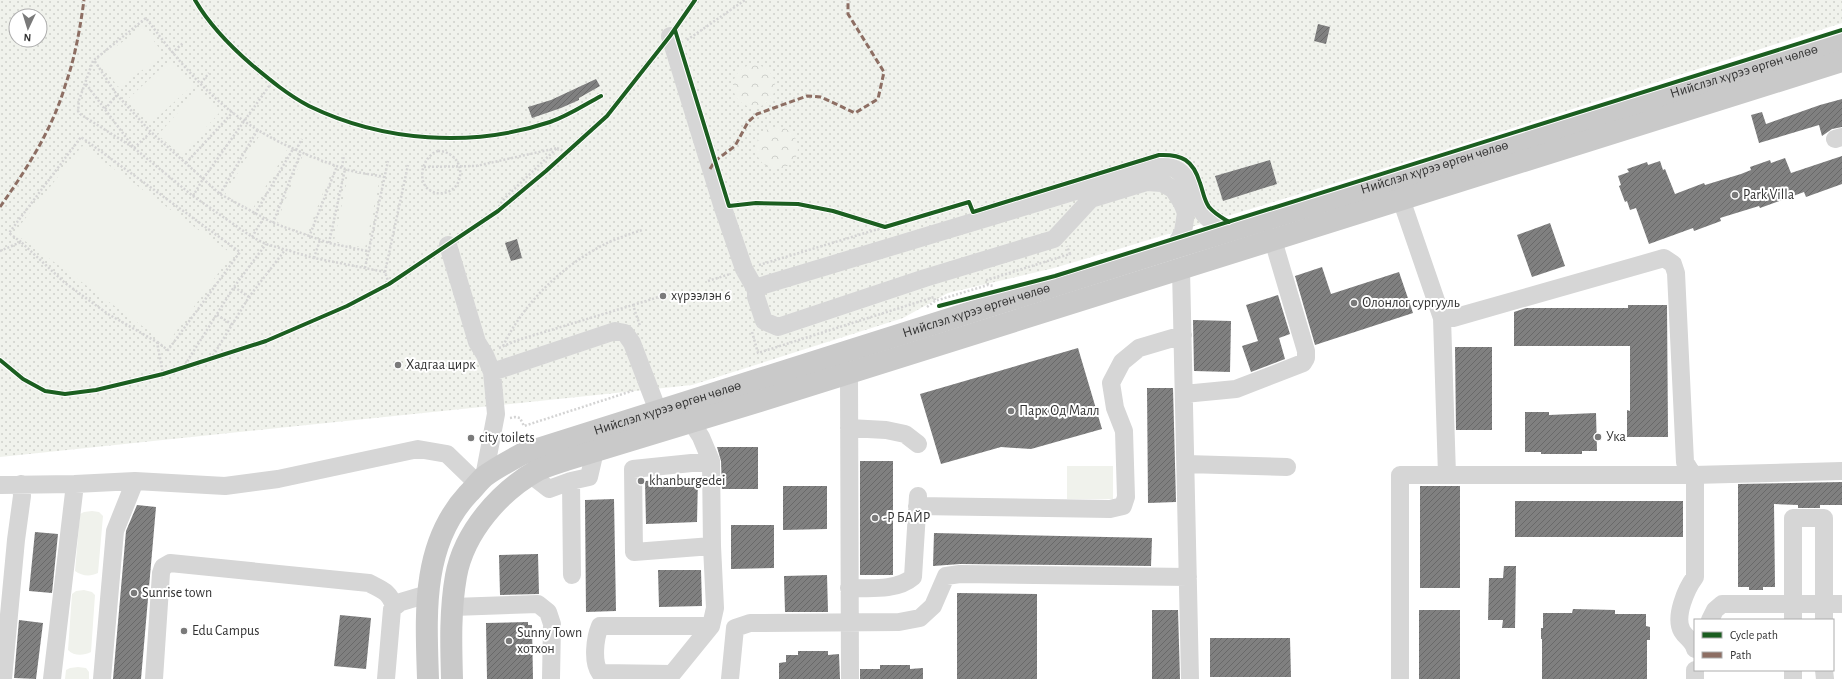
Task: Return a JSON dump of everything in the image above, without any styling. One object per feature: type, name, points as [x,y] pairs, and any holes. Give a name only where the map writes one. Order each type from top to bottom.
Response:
[{"type":"main road","name":"Нийслэл хүрээ өргөн чөлөө","points":[[428,679],[426,627],[428,594],[429,580],[436,550],[447,524],[462,501],[481,480],[522,454],[658,412],[860,362],[1181,269],[1273,240],[1370,198],[1401,199],[1787,68],[1842,41]]},
{"type":"main road","name":"Нийслэл хүрээ өргөн чөлөө","points":[[452,679],[451,625],[456,574],[469,539],[481,520],[499,498],[531,475],[566,460],[692,423],[1174,248],[1238,229],[1370,198],[1787,68],[1842,61]]},
{"type":"street","points":[[671,42],[710,169],[744,269],[756,290],[756,297],[764,320],[778,327],[925,278],[1054,238],[1092,199],[1147,182],[1162,183],[1173,189],[1182,203],[1186,213],[1183,232],[1174,248]]},
{"type":"street","points":[[756,290],[760,286],[1159,166],[1175,168],[1187,179],[1195,201],[1204,216],[1218,225],[1238,229]]},
{"type":"street","points":[[1401,199],[1442,318],[1447,475]]},
{"type":"street","points":[[1184,394],[1236,389],[1303,363],[1306,358],[1306,350],[1273,240]]},
{"type":"street","points":[[0,485],[75,484],[135,481],[225,486],[278,479],[418,449],[447,454],[481,480],[496,414],[492,372],[485,355],[477,342],[448,245]]},
{"type":"street","points":[[1442,318],[1453,318],[1664,258],[1673,264],[1676,273],[1685,462],[1694,475],[1695,577],[1686,590],[1680,621],[1682,632],[1692,641],[1694,646]]},
{"type":"street","points":[[1181,269],[1190,679]]},
{"type":"street","points":[[492,372],[615,330],[625,334],[632,342],[658,412]]},
{"type":"street","points":[[849,588],[883,588],[905,584],[913,576],[918,501],[1110,509],[1123,506],[1126,497],[1124,431],[1115,408],[1110,383],[1122,362],[1139,348],[1183,335]]},
{"type":"street","points":[[850,679],[849,428],[860,362]]},
{"type":"street","points":[[692,423],[701,437],[711,461],[712,546],[715,608],[711,626],[670,677],[600,673],[596,668],[596,636],[600,626],[711,626]]},
{"type":"street","points":[[849,428],[886,430],[905,434],[918,444]]},
{"type":"street","points":[[531,475],[549,489],[570,480],[589,477],[596,451]]},
{"type":"street","points":[[711,461],[633,469],[634,552],[712,546]]},
{"type":"street","points":[[1186,464],[1288,467]]},
{"type":"street","points":[[1400,679],[1400,475],[1694,475],[1842,471]]},
{"type":"street","points":[[570,480],[572,575]]},
{"type":"street","points":[[102,679],[115,531],[135,481]]},
{"type":"street","points":[[4,679],[16,540],[22,496],[21,484]]},
{"type":"street","points":[[52,679],[75,484]]},
{"type":"street","points":[[1793,612],[1793,518],[1824,518],[1824,612]]},
{"type":"street","points":[[154,679],[161,573],[163,567],[170,563],[369,583],[386,591],[391,597],[394,606],[390,616],[386,679]]},
{"type":"street","points":[[730,679],[735,628],[750,623],[899,622],[920,618],[933,606],[946,576],[960,574],[1188,577]]},
{"type":"street","points":[[394,606],[428,594]]},
{"type":"street","points":[[453,607],[538,604],[548,612],[552,624],[551,679]]},
{"type":"street","points":[[1710,619],[1715,610],[1722,604],[1793,612],[1824,612],[1842,604]]},
{"type":"path","points":[[671,42],[680,45],[745,0]]},
{"type":"path","points":[[384,177],[345,169],[295,150],[244,121],[201,83],[172,53],[146,18],[94,60],[79,100],[78,111],[80,114],[134,148],[193,196],[252,237],[266,244],[314,258],[385,272]]},
{"type":"path","points":[[172,53],[183,43]]},
{"type":"path","points":[[94,60],[117,95],[151,132],[220,194],[263,219],[273,223],[329,243],[367,251]]},
{"type":"path","points":[[201,83],[209,73]]},
{"type":"path","points":[[267,78],[278,86]]},
{"type":"path","points":[[193,196],[203,179],[272,82]]},
{"type":"path","points":[[86,84],[134,148]]},
{"type":"path","points":[[105,109],[117,95]]},
{"type":"path","points":[[186,163],[233,112]]},
{"type":"path","points":[[220,194],[258,129]]},
{"type":"path","points":[[134,148],[151,132]]},
{"type":"path","points":[[81,137],[240,252],[168,350],[157,342],[108,314],[65,283],[22,242],[9,233],[81,137]]},
{"type":"path","points":[[255,214],[302,139]]},
{"type":"path","points":[[561,156],[572,146]]},
{"type":"path","points":[[424,167],[459,167],[490,164],[557,148],[566,152]]},
{"type":"path","points":[[498,211],[500,204],[506,197],[557,148]]},
{"type":"path","points":[[441,151],[453,156],[459,167],[460,177],[458,184],[451,191],[441,193],[434,192],[426,186],[424,180],[424,167],[429,156],[434,152],[441,151]]},
{"type":"path","points":[[273,223],[301,152]]},
{"type":"path","points":[[342,167],[344,155]]},
{"type":"path","points":[[365,268],[367,251],[388,161]]},
{"type":"path","points":[[389,284],[385,272],[408,165]]},
{"type":"path","points":[[310,237],[337,166]]},
{"type":"path","points":[[329,243],[345,169]]},
{"type":"path","points":[[492,216],[510,201]]},
{"type":"path","points":[[252,237],[263,219]]},
{"type":"path","points":[[877,225],[885,227]]},
{"type":"path","points":[[708,281],[892,225]]},
{"type":"path","points":[[502,346],[528,304],[572,264],[609,242],[642,230]]},
{"type":"path","points":[[314,258],[320,240]]},
{"type":"path","points":[[0,251],[22,242]]},
{"type":"path","points":[[183,368],[234,287],[266,244]]},
{"type":"path","points":[[211,359],[249,297],[284,250]]},
{"type":"path","points":[[382,288],[395,280]]},
{"type":"path","points":[[234,287],[249,297]]},
{"type":"path","points":[[990,292],[998,291]]},
{"type":"path","points":[[633,305],[662,296]]},
{"type":"path","points":[[752,331],[758,352],[934,297],[935,301]]},
{"type":"path","points":[[216,315],[233,325]]},
{"type":"path","points":[[157,342],[163,374]]},
{"type":"path","points":[[204,362],[218,357]]},
{"type":"path","points":[[176,370],[190,366]]},
{"type":"path","points":[[157,376],[170,372]]},
{"type":"path","points":[[504,421],[515,416],[520,418],[524,426],[638,389],[637,394]]},
{"type":"green space","points":[[0,0],[1842,0],[1842,23],[1441,151],[1122,248],[1054,268],[948,293],[903,318],[692,385],[0,457]]},
{"type":"green space","points":[[144,27],[164,55],[118,87],[98,59]]},
{"type":"green space","points":[[169,61],[192,86],[151,123],[128,99]]},
{"type":"green space","points":[[750,65],[758,65],[766,68],[772,74],[775,86],[772,98],[766,104],[758,107],[750,107],[742,104],[736,98],[733,90],[733,82],[736,74],[742,68]]},
{"type":"green space","points":[[197,91],[220,112],[181,155],[158,135]]},
{"type":"green space","points":[[773,127],[781,127],[789,130],[795,136],[798,148],[795,160],[789,166],[781,169],[773,169],[765,166],[759,160],[756,152],[756,144],[759,136],[765,130]]},
{"type":"green space","points":[[261,133],[288,148],[252,210],[225,195]]},
{"type":"green space","points":[[82,146],[232,254],[167,344],[14,233]]},
{"type":"green space","points":[[303,155],[333,167],[307,234],[277,222]]},
{"type":"green space","points":[[349,172],[380,178],[365,248],[334,241]]},
{"type":"green space","points":[[1067,466],[1113,466],[1113,499],[1067,499]]},
{"type":"green space","points":[[92,511],[99,512],[103,516],[98,573],[86,575],[75,571],[80,514]]},
{"type":"green space","points":[[84,590],[92,592],[95,595],[91,652],[79,655],[68,650],[72,594],[76,591]]},
{"type":"green space","points":[[78,667],[86,668],[89,672],[89,679],[65,679],[66,670]]},
{"type":"building","points":[[1318,24],[1330,27],[1326,44],[1314,41]]},
{"type":"building","points":[[596,79],[600,86],[579,98],[579,100],[532,118],[528,107],[551,100]]},
{"type":"building","points":[[1842,99],[1842,127],[1832,129],[1822,136],[1819,125],[1759,143],[1751,115],[1762,112],[1766,124]]},
{"type":"building","points":[[1842,156],[1842,184],[1806,197],[1804,192],[1760,208],[1759,206],[1720,218],[1721,221],[1694,231],[1693,228],[1649,244],[1636,208],[1630,210],[1627,201],[1625,202],[1619,186],[1621,185],[1618,176],[1629,172],[1627,169],[1647,162],[1648,165],[1660,161],[1663,170],[1665,169],[1675,194],[1704,183],[1705,185],[1741,174],[1751,170],[1750,167],[1770,160],[1771,163],[1785,158],[1791,173]]},
{"type":"building","points":[[1270,160],[1277,184],[1223,201],[1215,176]]},
{"type":"building","points":[[1550,223],[1565,266],[1532,277],[1517,235]]},
{"type":"building","points":[[517,239],[522,258],[511,261],[505,243]]},
{"type":"building","name":"Олонлог сургууль","points":[[1322,267],[1331,294],[1399,272],[1413,313],[1315,345],[1295,276]]},
{"type":"building","points":[[1278,295],[1290,334],[1279,338],[1285,359],[1251,372],[1242,346],[1258,341],[1246,305]]},
{"type":"building","points":[[1628,305],[1667,305],[1668,437],[1627,437],[1627,410],[1630,411],[1630,346],[1514,346],[1514,312],[1526,308],[1628,308]]},
{"type":"building","points":[[1193,320],[1231,321],[1230,372],[1194,371]]},
{"type":"building","points":[[1455,347],[1492,347],[1492,430],[1456,430]]},
{"type":"building","name":"Парк Од Малл","points":[[1078,348],[1102,429],[1031,449],[1001,447],[941,464],[920,394]]},
{"type":"building","points":[[1147,388],[1173,388],[1176,502],[1148,503]]},
{"type":"building","points":[[1525,412],[1549,412],[1549,415],[1596,413],[1597,451],[1582,451],[1582,454],[1541,454],[1541,452],[1525,452]]},
{"type":"building","points":[[717,447],[758,447],[758,489],[722,489],[721,461]]},
{"type":"building","name":"-Р БАЙР","points":[[860,461],[893,461],[893,575],[860,575]]},
{"type":"building","points":[[698,478],[697,522],[646,524],[645,481]]},
{"type":"building","points":[[1842,482],[1842,505],[1820,505],[1820,508],[1798,508],[1798,505],[1774,504],[1775,587],[1763,587],[1763,590],[1749,590],[1749,587],[1738,587],[1738,484]]},
{"type":"building","points":[[783,486],[827,486],[827,529],[783,530]]},
{"type":"building","points":[[1420,486],[1460,486],[1460,588],[1420,588]]},
{"type":"building","points":[[614,499],[616,611],[586,612],[585,500]]},
{"type":"building","points":[[1515,501],[1683,501],[1683,537],[1515,537]]},
{"type":"building","name":"Sunrise town","points":[[137,505],[156,507],[141,679],[113,679],[126,531]]},
{"type":"building","points":[[731,525],[774,525],[774,568],[731,569]]},
{"type":"building","points":[[35,532],[58,534],[52,593],[29,591]]},
{"type":"building","points":[[934,533],[1152,538],[1151,566],[960,564],[933,566]]},
{"type":"building","points":[[538,554],[539,594],[500,595],[499,555]]},
{"type":"building","points":[[1504,566],[1516,566],[1515,628],[1502,628],[1503,620],[1488,620],[1489,578],[1503,578]]},
{"type":"building","points":[[658,570],[701,570],[702,606],[659,607]]},
{"type":"building","points":[[827,575],[828,612],[785,612],[784,576]]},
{"type":"building","points":[[957,593],[1037,594],[1037,679],[957,679]]},
{"type":"building","points":[[1573,609],[1615,610],[1615,614],[1646,614],[1646,626],[1650,627],[1650,640],[1647,640],[1647,679],[1542,679],[1541,628],[1543,628],[1543,613],[1572,613]]},
{"type":"building","points":[[1152,610],[1178,610],[1180,679],[1152,679]]},
{"type":"building","points":[[1419,610],[1460,610],[1460,679],[1419,679]]},
{"type":"building","points":[[340,615],[371,618],[366,669],[334,666]]},
{"type":"building","points":[[19,620],[43,623],[36,679],[14,678]]},
{"type":"building","name":"Sunny Town хотхон","points":[[528,622],[528,625],[532,625],[533,679],[487,679],[486,623]]},
{"type":"building","points":[[1210,638],[1290,638],[1291,677],[1210,677]]},
{"type":"building","points":[[798,651],[828,651],[828,655],[839,654],[840,679],[779,679],[779,663],[786,662],[786,655],[798,655]]},
{"type":"building","points":[[880,665],[910,665],[910,669],[923,668],[923,679],[860,679],[860,669],[880,669]]},
{"type":"marked path","points":[[0,207],[46,134],[60,102],[69,75],[79,33],[84,0]]},
{"type":"marked path","points":[[710,169],[715,161],[735,146],[748,122],[757,114],[807,96],[821,97],[855,113],[878,99],[884,72],[848,14],[848,0]]},
{"type":"cycle path","points":[[195,0],[207,18],[228,43],[279,87],[309,106],[337,118],[367,127],[397,134],[428,137],[459,138],[490,136],[557,120],[601,96]]},
{"type":"cycle path","points":[[0,360],[23,379],[45,391],[65,394],[96,390],[163,374],[266,341],[347,306],[389,284],[498,211],[546,171],[607,116],[670,36],[695,0]]},
{"type":"cycle path","points":[[675,30],[729,206],[756,203],[798,204],[833,211],[885,227],[969,202],[973,212],[1159,155],[1167,155],[1180,157],[1190,164],[1197,175],[1209,207],[1216,214],[1229,222]]},
{"type":"cycle path","points":[[939,306],[1055,276],[1842,30]]},
{"type":"place","name":"Park Villa","points":[[1735,195]]},
{"type":"place","name":"хүрээлэн 6","points":[[663,296]]},
{"type":"place","name":"Олонлог сургууль","points":[[1354,303]]},
{"type":"place","name":"Хадгаа цирк","points":[[398,365]]},
{"type":"place","name":"Парк Од Малл","points":[[1011,411]]},
{"type":"place","name":"Ука","points":[[1598,437]]},
{"type":"place","name":"city toilets","points":[[471,438]]},
{"type":"place","name":"khanburgedei","points":[[641,481]]},
{"type":"place","name":"-Р БАЙР","points":[[875,518]]},
{"type":"place","name":"Sunrise town","points":[[134,593]]},
{"type":"place","name":"Edu Campus","points":[[184,631]]},
{"type":"place","name":"Sunny Town хотхон","points":[[509,641]]}]
